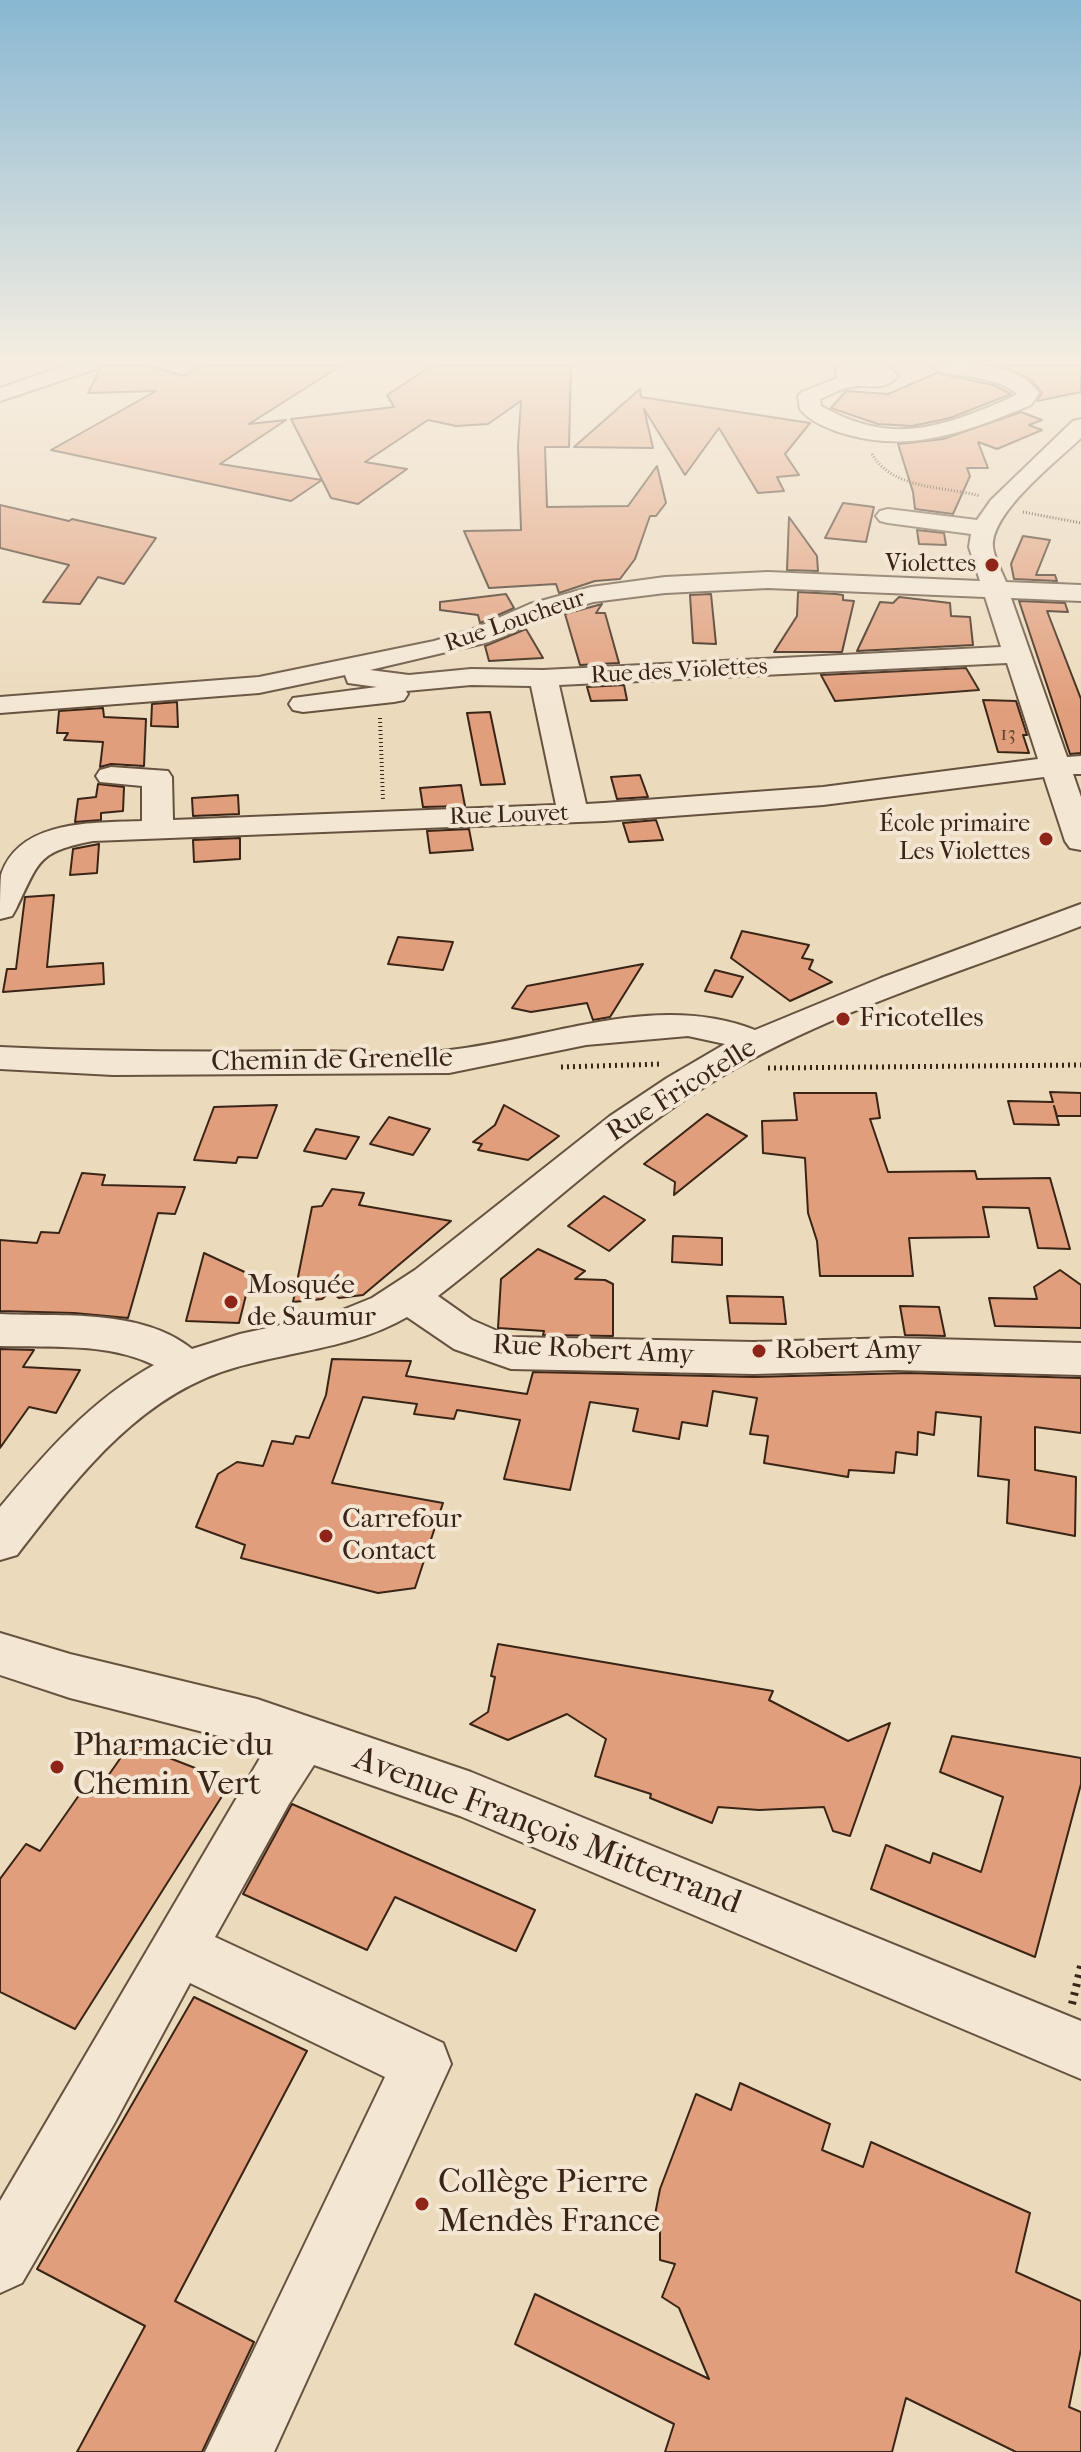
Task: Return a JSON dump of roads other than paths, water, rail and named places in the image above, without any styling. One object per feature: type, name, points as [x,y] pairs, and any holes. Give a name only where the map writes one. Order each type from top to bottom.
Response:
[{"type":"street","points":[[1026,479],[999,505],[984,528],[981,547],[1016,654],[1068,766],[1081,841]]},
{"type":"street","points":[[888,516],[984,528]]},
{"type":"street","name":"Rue Loucheur","points":[[0,705],[259,685],[438,648],[480,636],[539,610],[591,595],[716,580],[1081,593]]},
{"type":"street","name":"Rue des Violettes","points":[[346,668],[364,680],[383,682],[471,677],[544,683],[1016,654]]},
{"type":"street","points":[[303,704],[544,683],[573,813]]},
{"type":"street","name":"Rue Louvet","points":[[0,909],[27,855],[47,841],[93,832],[573,813],[823,796],[1068,766]]},
{"type":"street","points":[[111,776],[157,777],[158,829]]},
{"type":"street","name":"Rue Fricotelle","points":[[409,1296],[630,1121],[708,1068],[755,1043],[896,983],[1081,914]]},
{"type":"street","name":"Chemin de Grenelle","points":[[0,1058],[113,1064],[449,1062],[586,1034],[688,1025],[725,1031],[755,1043]]},
{"type":"street","points":[[0,1037],[0,1052]]},
{"type":"street","points":[[0,1541],[77,1447],[102,1422],[186,1368],[216,1357],[349,1325],[374,1316],[409,1296]]},
{"type":"street","name":"Rue Robert Amy","points":[[409,1296],[458,1334],[483,1348],[511,1353],[754,1358],[894,1354],[1081,1359]]},
{"type":"street","points":[[0,1330],[126,1336],[160,1347],[186,1368]]},
{"type":"street","name":"Avenue François Mitterrand","points":[[0,1654],[70,1676],[257,1722],[471,1796],[1081,2050]]},
{"type":"street","points":[[0,2261],[93,2103],[270,1787],[303,1738]]},
{"type":"street","points":[[178,1948],[422,2064],[239,2452]]},
{"type":"place","name":"Violettes","points":[[992,565]]},
{"type":"place","name":"École primaire Les Violettes","points":[[1046,839]]},
{"type":"place","name":"Fricotelles","points":[[843,1019]]},
{"type":"place","name":"Mosquée de Saumur","points":[[231,1302]]},
{"type":"place","name":"Robert Amy","points":[[759,1351]]},
{"type":"place","name":"Carrefour Contact","points":[[326,1536]]},
{"type":"place","name":"Pharmacie du Chemin Vert","points":[[57,1767]]},
{"type":"place","name":"Collège Pierre Mendès France","points":[[422,2204]]}]
